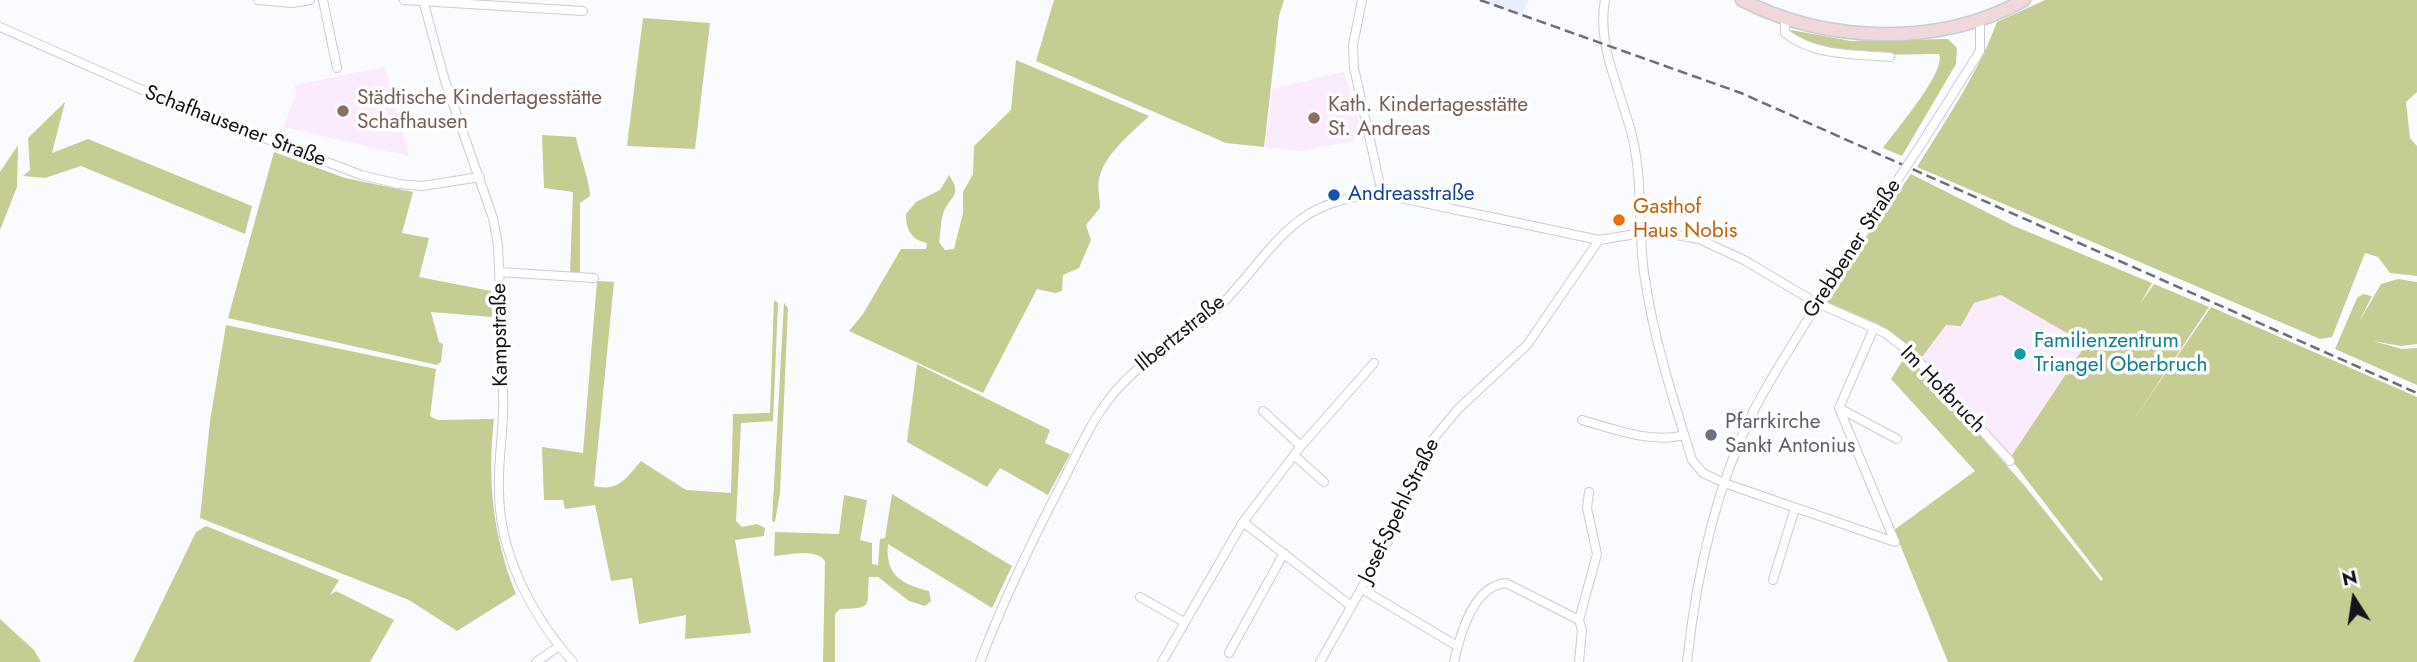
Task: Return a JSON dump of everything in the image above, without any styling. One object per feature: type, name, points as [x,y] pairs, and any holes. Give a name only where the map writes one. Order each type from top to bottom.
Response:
[{"type":"main road","points":[[1742,0],[1785,19],[1859,34],[1928,30],[1980,19],[2024,0]]},
{"type":"street","points":[[259,0],[292,3],[310,0]]},
{"type":"street","points":[[323,0],[337,68]]},
{"type":"street","points":[[404,0],[583,11]]},
{"type":"street","points":[[1362,0],[1353,45],[1354,68],[1382,194]]},
{"type":"street","points":[[1605,0],[1603,28],[1608,55],[1633,139],[1639,178],[1640,234],[1650,309],[1692,460],[1703,473],[1724,483],[1895,541],[1839,408],[1874,328]]},
{"type":"street","name":"Kampstraße","points":[[423,1],[445,81],[494,218],[499,272],[503,414],[499,490],[502,526],[510,561],[559,646],[573,662]]},
{"type":"street","points":[[1785,19],[1785,33],[1806,46],[1821,51],[1890,57]]},
{"type":"street","name":"Grebbener Straße","points":[[1687,662],[1702,574],[1724,483],[1752,414],[1806,322],[1980,51],[1980,19]]},
{"type":"street","name":"Schafhausener Straße","points":[[0,27],[165,100],[361,175],[399,184],[422,186],[480,177]]},
{"type":"street","name":"Ilbertzstraße","points":[[979,662],[1015,578],[1082,444],[1108,400],[1123,382],[1208,317],[1300,218],[1335,200],[1382,194],[1599,240]]},
{"type":"street","name":"Im Hofbruch","points":[[1640,234],[1654,230],[1699,239],[1744,260],[1813,301],[1874,328],[1911,353],[2010,461]]},
{"type":"street","points":[[1599,240],[1640,234]]},
{"type":"street","name":"Josef-Spehl-Straße","points":[[1320,662],[1390,538],[1434,438],[1458,409],[1527,345],[1599,240]]},
{"type":"street","points":[[499,272],[594,278]]},
{"type":"street","points":[[1161,662],[1243,522],[1301,446],[1374,363]]},
{"type":"street","points":[[1839,408],[1897,439]]},
{"type":"street","points":[[1263,411],[1301,446]]},
{"type":"street","points":[[1582,420],[1628,434],[1672,439],[1684,435]]},
{"type":"street","points":[[1295,456],[1324,482]]},
{"type":"street","points":[[1579,662],[1582,630],[1579,620],[1597,554],[1587,508],[1589,492]]},
{"type":"street","points":[[1773,580],[1795,508]]},
{"type":"street","points":[[1243,522],[1351,606]]},
{"type":"street","points":[[1229,653],[1284,553]]},
{"type":"street","points":[[1454,662],[1457,646],[1483,591],[1493,584],[1506,583],[1579,620]]},
{"type":"street","points":[[1362,589],[1457,646]]},
{"type":"street","points":[[1140,597],[1184,622]]},
{"type":"street","points":[[536,662],[559,646]]},
{"type":"shaded area","points":[[1478,0],[1529,0],[1521,16]]},
{"type":"shaded area","name":"Städtische Kindertagesstätte Schafhausen","points":[[385,67],[409,156],[283,127],[296,95],[294,85]]},
{"type":"shaded area","name":"Kath. Kindertagesstätte St. Andreas","points":[[1344,72],[1363,135],[1355,136],[1354,141],[1299,151],[1265,147],[1272,89]]},
{"type":"shaded area","points":[[2001,295],[2086,344],[2010,458],[1922,357],[1946,325],[1961,326],[1974,303]]},
{"type":"green space","points":[[1054,0],[1284,0],[1279,16],[1264,147],[1226,143],[1036,61]]},
{"type":"green space","points":[[2045,0],[2417,0],[2417,92],[2406,102],[2410,138],[2417,146],[2417,276],[2390,273],[2378,257],[2365,253],[2332,337],[2320,339],[1917,167],[1971,79],[1997,22]]},
{"type":"green space","points":[[643,18],[710,23],[695,149],[627,146]]},
{"type":"green space","points":[[1791,30],[1851,41],[1948,39],[1957,48],[1956,64],[1902,156],[1883,148],[1928,87],[1939,62],[1939,54],[1843,52],[1807,42],[1791,33]]},
{"type":"green space","points":[[1016,60],[1149,116],[1120,144],[1102,170],[1098,182],[1100,208],[1086,225],[1091,240],[1079,268],[1063,275],[1062,291],[1055,293],[1037,289],[983,393],[849,331],[863,314],[901,249],[926,249],[927,243],[910,233],[906,214],[916,202],[940,190],[949,175],[955,193],[943,214],[939,242],[945,250],[954,249],[963,213],[963,192],[973,174],[974,146],[1011,110]]},
{"type":"green space","points":[[65,102],[52,153],[88,139],[252,206],[245,234],[81,166],[45,178],[23,176],[30,170],[28,138]]},
{"type":"green space","points":[[542,135],[576,137],[590,196],[580,203],[580,275],[570,274],[573,192],[544,188]]},
{"type":"green space","points":[[18,145],[17,187],[0,230],[0,172]]},
{"type":"green space","points":[[274,152],[345,178],[413,192],[402,233],[429,238],[419,277],[491,291],[492,317],[431,312],[439,342],[443,344],[441,362],[437,365],[228,318]]},
{"type":"green space","points":[[1911,174],[2014,226],[2152,283],[2140,304],[2154,284],[2209,307],[2134,419],[2211,307],[2417,397],[2417,662],[1948,662],[1894,530],[1975,471],[1891,379],[1907,353],[2024,485],[2101,581],[2103,579],[2010,458],[2086,344],[2001,295],[1974,303],[1961,326],[1946,325],[1922,357],[1878,324],[1822,300]]},
{"type":"green space","points":[[2398,279],[2417,282],[2417,344],[2401,346],[2373,341],[2402,349],[2417,348],[2417,385],[2335,349],[2357,298],[2363,294],[2372,296],[2359,322],[2381,284]]},
{"type":"green space","points":[[597,281],[614,282],[594,486],[616,485],[641,461],[686,490],[731,493],[733,414],[770,413],[774,300],[778,303],[773,421],[741,423],[736,521],[742,527],[757,524],[765,528],[764,536],[735,540],[751,633],[685,639],[686,615],[639,624],[632,578],[611,581],[595,505],[565,509],[563,500],[544,500],[542,447],[583,453]]},
{"type":"green space","points":[[784,303],[788,308],[780,493],[775,522],[772,521]]},
{"type":"green space","points":[[226,325],[436,369],[430,416],[437,420],[494,419],[491,464],[494,508],[502,551],[516,594],[457,631],[409,600],[200,518],[210,421]]},
{"type":"green space","points":[[917,364],[1050,430],[1045,443],[1070,454],[1048,495],[1000,468],[987,487],[907,442]]},
{"type":"green space","points":[[892,494],[1012,566],[992,608],[888,544],[892,571],[910,585],[929,591],[931,601],[925,606],[909,601],[878,577],[869,577],[866,604],[859,608],[840,609],[835,614],[835,662],[823,662],[825,561],[809,553],[774,556],[775,532],[839,534],[844,495],[867,500],[860,540],[872,543],[872,564],[878,565],[880,539],[885,538]]},
{"type":"green space","points":[[206,526],[339,580],[330,595],[336,591],[394,620],[370,662],[133,662],[196,532]]},
{"type":"green space","points":[[0,619],[34,650],[41,662],[0,662]]},
{"type":"railway","points":[[1480,0],[1741,93],[2417,393]]},
{"type":"place","name":"Städtische Kindertagesstätte Schafhausen","points":[[343,111]]},
{"type":"place","name":"Kath. Kindertagesstätte St. Andreas","points":[[1314,118]]},
{"type":"place","name":"Andreasstraße","points":[[1334,195]]},
{"type":"place","name":"Gasthof Haus Nobis","points":[[1619,220]]},
{"type":"place","name":"Familienzentrum Triangel Oberbruch","points":[[2020,354]]},
{"type":"place","name":"Pfarrkirche Sankt Antonius","points":[[1711,435]]}]
